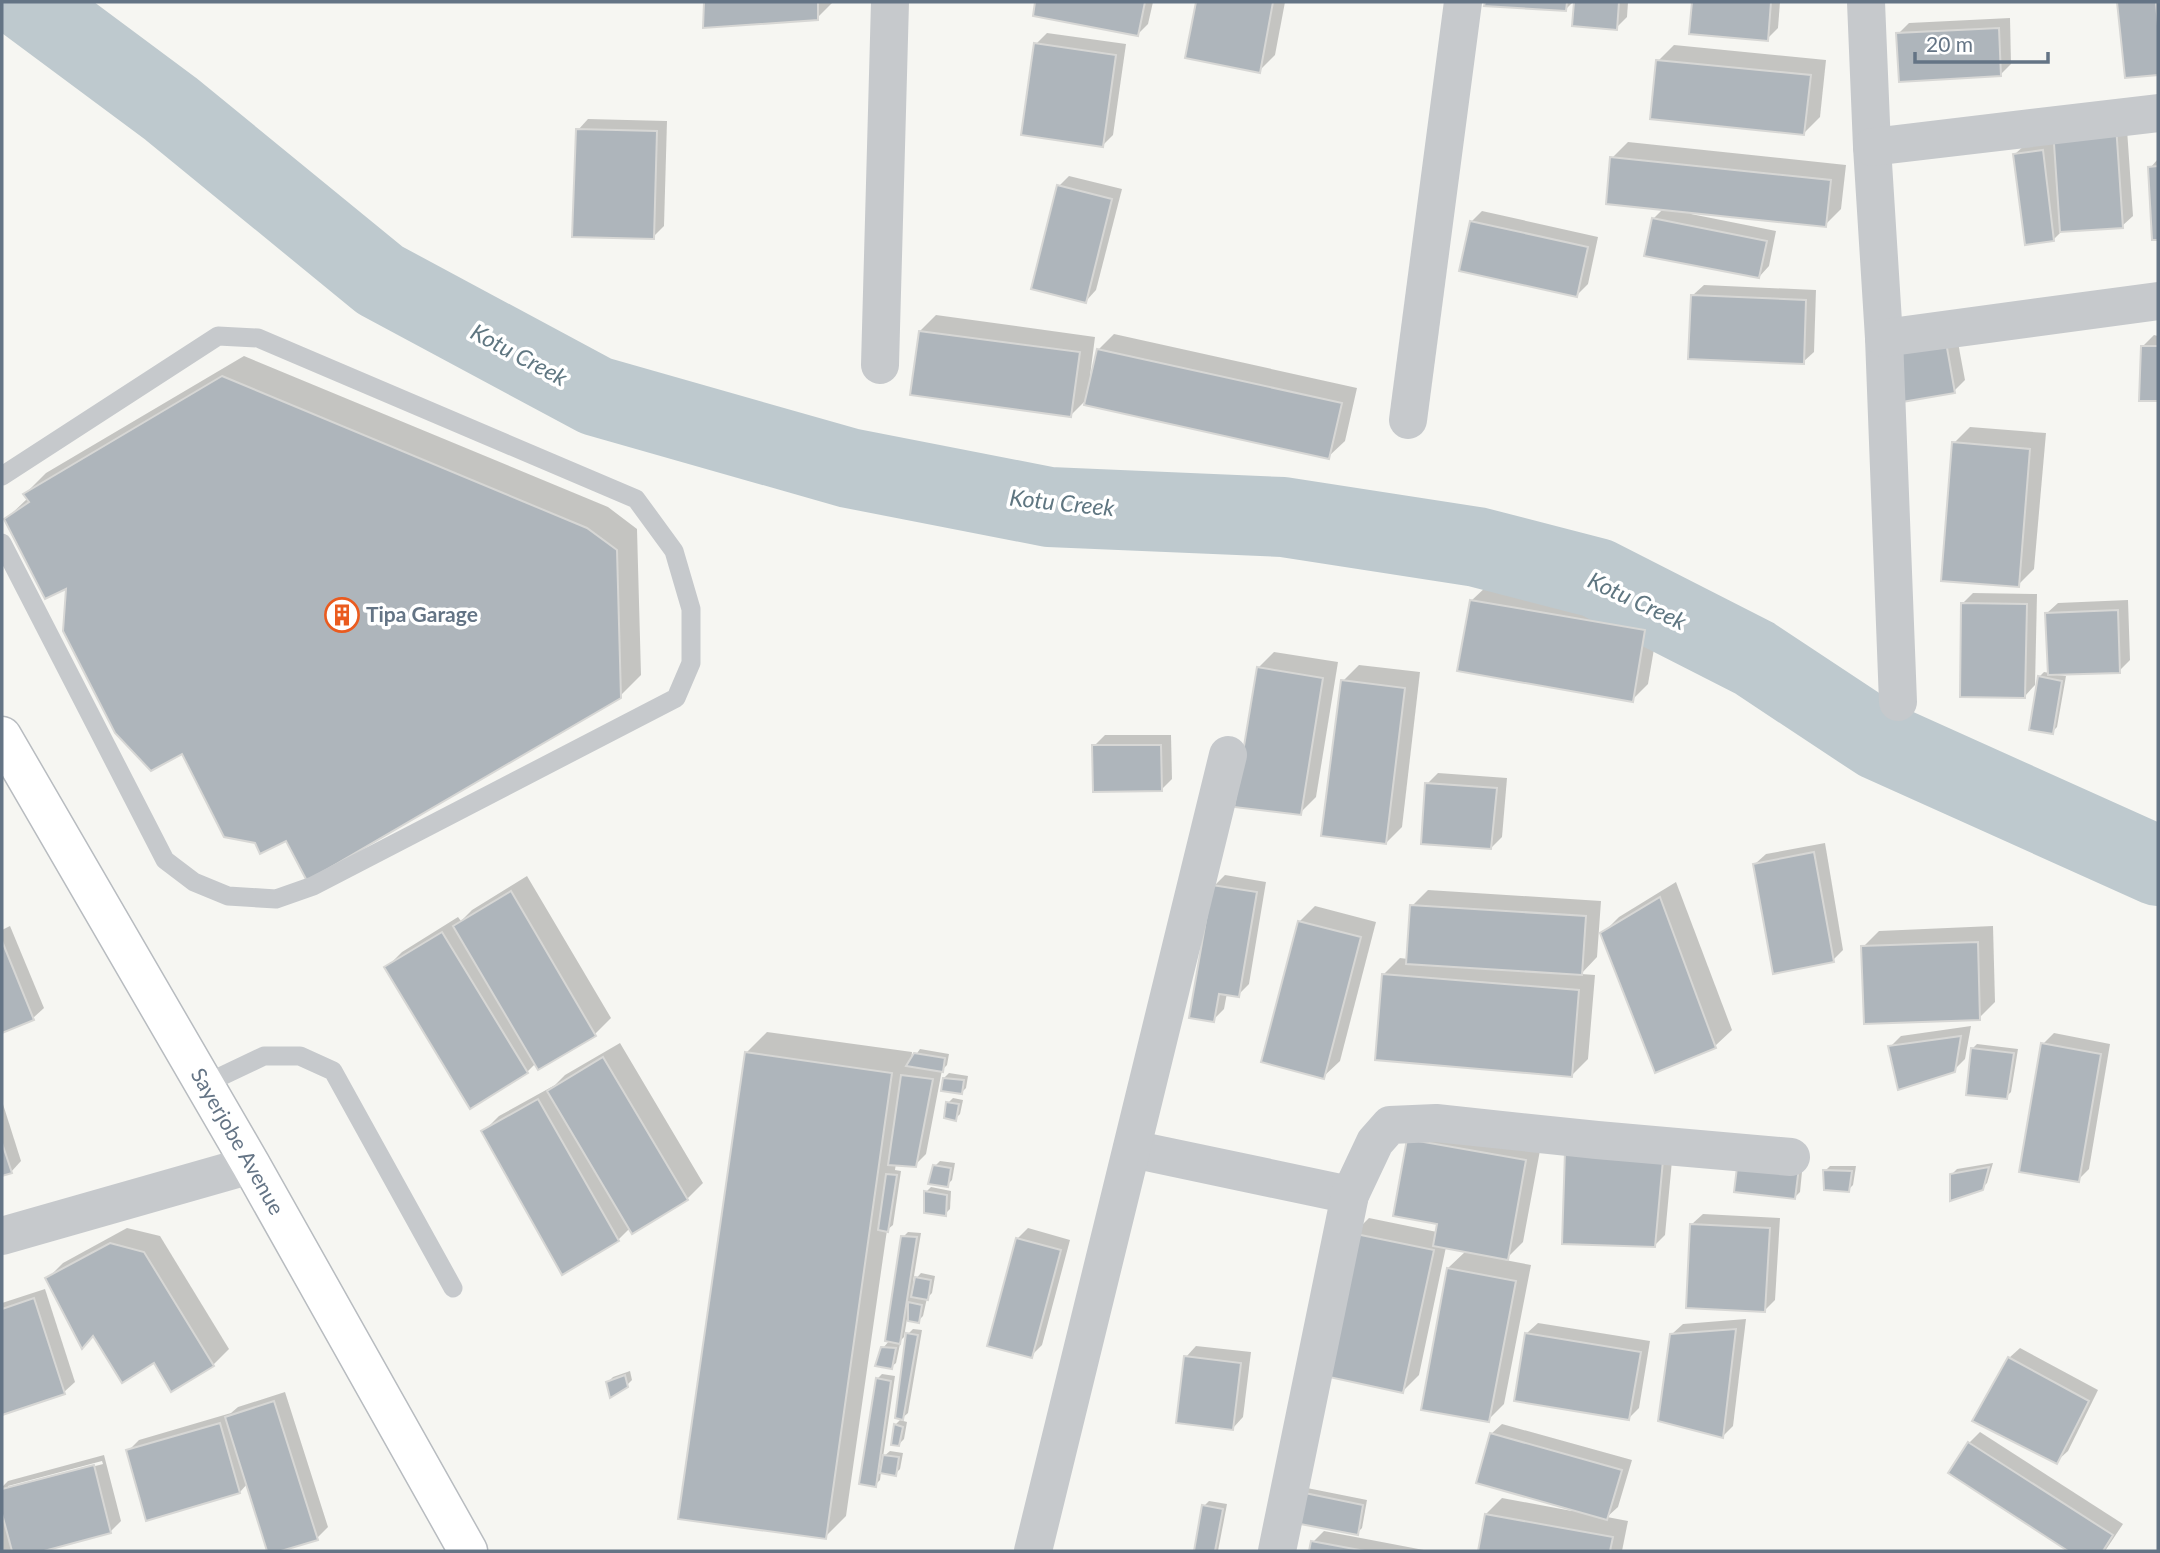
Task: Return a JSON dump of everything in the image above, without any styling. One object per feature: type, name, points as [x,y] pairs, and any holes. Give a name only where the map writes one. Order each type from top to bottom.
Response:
[{"type":"main road","name":"Sayerjobe Avenue","points":[[2,736],[205,1084],[467,1551]]},
{"type":"street","points":[[880,365],[890,2]]},
{"type":"street","points":[[1408,420],[1462,2]]},
{"type":"street","points":[[1866,2],[1884,338],[1898,702]]},
{"type":"street","points":[[1872,147],[2158,113]]},
{"type":"street","points":[[1884,338],[2158,301]]},
{"type":"street","points":[[1033,1551],[1228,755]]},
{"type":"street","points":[[1277,1551],[1350,1195],[1375,1142],[1390,1125],[1436,1123],[1791,1157]]},
{"type":"street","points":[[1132,1149],[1350,1195]]},
{"type":"street","points":[[2,1236],[251,1165]]},
{"type":"lane","points":[[2,476],[218,336],[258,338],[636,499],[674,551],[691,609],[691,663],[676,698],[313,886],[276,899],[228,896],[194,882],[165,860],[2,543]]},
{"type":"lane","points":[[205,1084],[264,1056],[300,1056],[333,1071],[453,1287]]},
{"type":"building","points":[[704,2],[818,2],[818,20],[703,28]]},
{"type":"building","points":[[1035,2],[1145,2],[1138,36],[1033,16]]},
{"type":"building","points":[[1196,2],[1273,2],[1260,73],[1185,58]]},
{"type":"building","points":[[1485,2],[1567,2],[1566,11],[1484,6]]},
{"type":"building","points":[[1574,2],[1619,2],[1617,30],[1572,26]]},
{"type":"building","points":[[1692,2],[1771,2],[1768,41],[1689,34]]},
{"type":"building","points":[[2117,2],[2156,2],[2158,75],[2125,78]]},
{"type":"building","points":[[1999,28],[2001,76],[1899,82],[1896,33]]},
{"type":"building","points":[[1034,43],[1116,55],[1103,147],[1021,135]]},
{"type":"building","points":[[1656,60],[1811,75],[1804,135],[1650,119]]},
{"type":"building","points":[[2116,125],[2123,228],[2060,232],[2053,129]]},
{"type":"building","points":[[576,129],[657,131],[654,239],[572,237]]},
{"type":"building","points":[[2043,150],[2054,241],[2025,245],[2013,154]]},
{"type":"building","points":[[1610,157],[1831,180],[1826,227],[1606,204]]},
{"type":"building","points":[[2158,166],[2158,240],[2152,240],[2148,167]]},
{"type":"building","points":[[1057,185],[1112,199],[1086,303],[1031,289]]},
{"type":"building","points":[[1652,218],[1767,241],[1759,278],[1644,256]]},
{"type":"building","points":[[1470,221],[1588,247],[1577,297],[1459,271]]},
{"type":"building","points":[[1691,295],[1806,300],[1804,364],[1688,359]]},
{"type":"building","points":[[919,331],[1080,352],[1071,417],[910,395]]},
{"type":"building","points":[[1944,331],[1955,393],[1902,402],[1891,342]]},
{"type":"building","points":[[2141,346],[2158,346],[2158,401],[2139,401]]},
{"type":"building","points":[[1097,349],[1342,403],[1329,459],[1084,405]]},
{"type":"building","name":"Tipa Garage","points":[[222,376],[587,528],[617,550],[621,698],[307,881],[286,841],[260,854],[255,843],[224,837],[182,754],[151,771],[115,733],[63,631],[66,589],[45,599],[4,519],[29,502],[23,494]]},
{"type":"building","points":[[1952,442],[2030,449],[2019,587],[1941,581]]},
{"type":"building","points":[[1470,600],[1645,630],[1633,702],[1457,671]]},
{"type":"building","points":[[1961,603],[2027,604],[2025,698],[1960,697]]},
{"type":"building","points":[[2118,610],[2120,673],[2048,675],[2045,613]]},
{"type":"building","points":[[1257,667],[1323,678],[1301,815],[1234,807]]},
{"type":"building","points":[[2038,676],[2062,681],[2053,734],[2029,730]]},
{"type":"building","points":[[1341,680],[1405,688],[1386,844],[1321,836]]},
{"type":"building","points":[[1092,745],[1161,745],[1162,791],[1093,792]]},
{"type":"building","points":[[1425,783],[1497,788],[1491,849],[1421,844]]},
{"type":"building","points":[[1814,852],[1834,962],[1773,974],[1753,864]]},
{"type":"building","points":[[1212,885],[1257,892],[1239,997],[1219,994],[1214,1022],[1189,1018]]},
{"type":"building","points":[[511,891],[596,1036],[538,1070],[453,926]]},
{"type":"building","points":[[1660,897],[1716,1048],[1655,1073],[1600,933]]},
{"type":"building","points":[[1410,905],[1586,916],[1582,975],[1406,964]]},
{"type":"building","points":[[1298,921],[1361,937],[1324,1079],[1261,1062]]},
{"type":"building","points":[[442,932],[528,1073],[470,1109],[384,967]]},
{"type":"building","points":[[2,941],[34,1020],[2,1033]]},
{"type":"building","points":[[1978,942],[1980,1020],[1864,1024],[1861,946]]},
{"type":"building","points":[[1382,974],[1579,990],[1572,1077],[1375,1060]]},
{"type":"building","points":[[1961,1036],[1955,1072],[1898,1090],[1888,1046]]},
{"type":"building","points":[[2041,1043],[2101,1054],[2079,1182],[2019,1172]]},
{"type":"building","points":[[1971,1048],[2014,1053],[2007,1099],[1966,1095]]},
{"type":"building","points":[[745,1052],[892,1073],[826,1539],[678,1519]]},
{"type":"building","points":[[914,1053],[945,1058],[943,1072],[906,1066]]},
{"type":"building","points":[[603,1057],[688,1200],[632,1234],[547,1091]]},
{"type":"building","points":[[901,1075],[933,1079],[916,1167],[888,1165]]},
{"type":"building","points":[[943,1078],[964,1080],[962,1094],[941,1091]]},
{"type":"building","points":[[538,1099],[619,1241],[562,1275],[481,1131]]},
{"type":"building","points":[[946,1102],[959,1104],[956,1121],[944,1118]]},
{"type":"building","points":[[1407,1139],[1526,1160],[1508,1260],[1433,1246],[1437,1224],[1393,1216]]},
{"type":"building","points":[[2,1143],[12,1173],[2,1176]]},
{"type":"building","points":[[1565,1151],[1663,1160],[1655,1247],[1562,1244]]},
{"type":"building","points":[[1738,1159],[1799,1167],[1795,1199],[1734,1192]]},
{"type":"building","points":[[933,1165],[951,1168],[948,1187],[928,1184]]},
{"type":"building","points":[[1989,1167],[1983,1190],[1950,1201],[1950,1174]]},
{"type":"building","points":[[1823,1170],[1852,1171],[1849,1192],[1824,1190]]},
{"type":"building","points":[[886,1174],[897,1175],[888,1232],[878,1230]]},
{"type":"building","points":[[924,1191],[947,1195],[946,1216],[924,1213]]},
{"type":"building","points":[[1690,1224],[1770,1228],[1765,1312],[1686,1308]]},
{"type":"building","points":[[1351,1233],[1434,1250],[1403,1393],[1320,1375]]},
{"type":"building","points":[[901,1236],[917,1237],[900,1344],[885,1341]]},
{"type":"building","points":[[1016,1238],[1061,1250],[1032,1358],[987,1346]]},
{"type":"building","points":[[110,1243],[144,1252],[214,1366],[171,1392],[154,1363],[122,1383],[93,1336],[82,1349],[45,1278]]},
{"type":"building","points":[[1447,1268],[1516,1281],[1489,1422],[1421,1410]]},
{"type":"building","points":[[915,1277],[931,1280],[928,1300],[911,1297]]},
{"type":"building","points":[[34,1298],[65,1394],[2,1415],[2,1309]]},
{"type":"building","points":[[908,1302],[922,1305],[919,1323],[908,1321]]},
{"type":"building","points":[[1736,1329],[1723,1438],[1658,1421],[1670,1334]]},
{"type":"building","points":[[906,1333],[918,1335],[903,1420],[895,1418]]},
{"type":"building","points":[[1525,1333],[1641,1352],[1629,1420],[1514,1401]]},
{"type":"building","points":[[881,1347],[896,1348],[892,1369],[875,1366]]},
{"type":"building","points":[[1184,1356],[1241,1363],[1233,1430],[1176,1423]]},
{"type":"building","points":[[2008,1357],[2089,1401],[2057,1464],[1972,1421]]},
{"type":"building","points":[[625,1375],[628,1387],[610,1398],[606,1382]]},
{"type":"building","points":[[876,1378],[891,1381],[876,1487],[859,1484]]},
{"type":"building","points":[[274,1401],[318,1540],[281,1551],[267,1551],[225,1417]]},
{"type":"building","points":[[220,1423],[240,1493],[146,1521],[126,1450]]},
{"type":"building","points":[[894,1424],[903,1427],[899,1446],[891,1445]]},
{"type":"building","points":[[1490,1433],[1622,1470],[1607,1520],[1476,1483]]},
{"type":"building","points":[[1968,1442],[2113,1535],[2103,1551],[2068,1551],[1948,1473]]},
{"type":"building","points":[[883,1455],[899,1457],[896,1476],[880,1473]]},
{"type":"building","points":[[94,1465],[111,1533],[44,1551],[12,1551],[2,1514],[2,1489]]},
{"type":"building","points":[[1300,1492],[1363,1505],[1358,1535],[1295,1523]]},
{"type":"building","points":[[1202,1505],[1223,1509],[1215,1551],[1194,1551]]},
{"type":"building","points":[[1485,1514],[1613,1537],[1610,1551],[1478,1551]]},
{"type":"building","points":[[1311,1541],[1365,1551],[1309,1551]]},
{"type":"waterway","name":"Kotu Creek","points":[[27,2],[171,109],[380,280],[596,396],[849,468],[1049,507],[1283,517],[1477,547],[1597,578],[1754,658],[1878,740],[2158,866]]},
{"type":"place","name":"Tipa Garage","points":[[342,615]]}]
